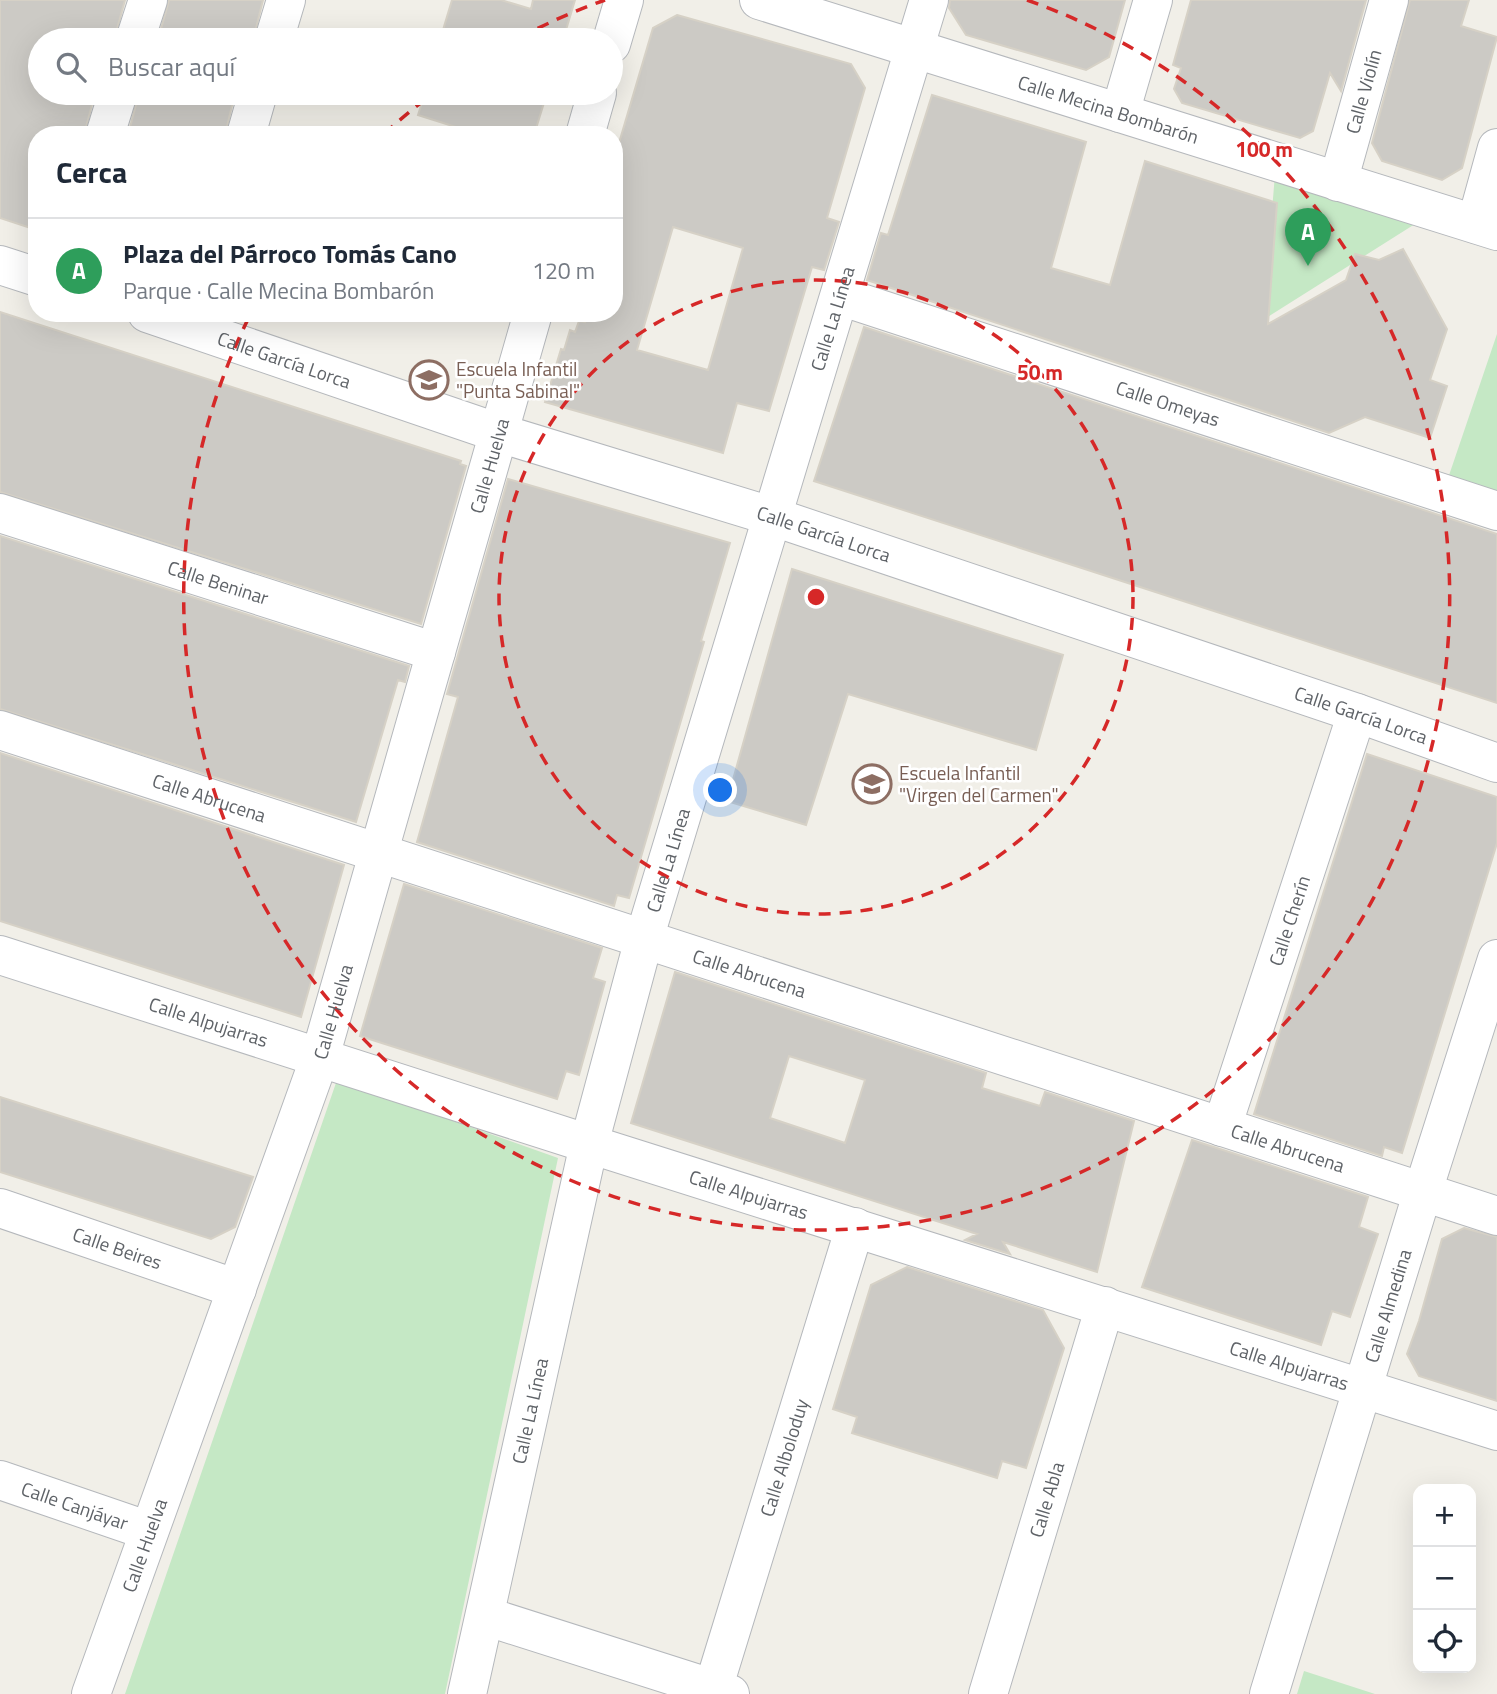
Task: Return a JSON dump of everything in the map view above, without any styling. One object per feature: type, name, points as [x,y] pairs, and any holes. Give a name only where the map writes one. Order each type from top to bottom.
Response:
[{"type":"street","points":[[139,28],[148,0]]},
{"type":"street","points":[[278,28],[286,0]]},
{"type":"street","points":[[616,28],[624,0]]},
{"type":"street","name":"Calle Mecina Bombarón","points":[[759,0],[1486,228]]},
{"type":"street","name":"Calle La Línea","points":[[467,1694],[589,1144],[644,939],[929,0]]},
{"type":"street","points":[[1119,113],[1153,0]]},
{"type":"street","name":"Calle Violín","points":[[1338,182],[1389,0]]},
{"type":"street","points":[[108,126],[114,105]]},
{"type":"street","points":[[249,126],[255,105]]},
{"type":"street","points":[[588,126],[594,105]]},
{"type":"street","points":[[1486,228],[1497,148]]},
{"type":"street","points":[[0,265],[28,274]]},
{"type":"street","name":"Calle Omeyas","points":[[840,296],[1497,510]]},
{"type":"street","name":"Calle García Lorca","points":[[197,322],[499,433],[771,516],[1497,762]]},
{"type":"street","name":"Calle Huelva","points":[[91,1694],[320,1057],[530,322]]},
{"type":"street","name":"Calle Beninar","points":[[0,513],[436,652]]},
{"type":"street","name":"Calle Cherín","points":[[1222,1127],[1356,713]]},
{"type":"street","name":"Calle Abrucena","points":[[0,730],[1497,1216]]},
{"type":"street","name":"Calle Alpujarras","points":[[0,955],[1497,1431]]},
{"type":"street","name":"Calle Almedina","points":[[1269,1694],[1497,959]]},
{"type":"street","name":"Calle Beires","points":[[0,1208],[237,1289]]},
{"type":"street","name":"Calle Alboloduy","points":[[722,1691],[855,1227]]},
{"type":"street","name":"Calle Abla","points":[[988,1694],[1105,1306]]},
{"type":"street","name":"Calle Canjáyar","points":[[0,1480],[149,1531]]},
{"type":"street","points":[[485,1616],[722,1691]]},
{"type":"green space","points":[[1276,162],[1434,212],[1263,320]]},
{"type":"green space","points":[[1497,334],[1497,511],[1443,493]]},
{"type":"green space","points":[[337,1080],[558,1158],[445,1694],[125,1694]]},
{"type":"green space","points":[[1304,1671],[1375,1694],[1297,1694]]},
{"type":"building","points":[[0,0],[125,0],[117,28],[28,28],[28,105],[92,105],[86,126],[28,126],[28,227],[0,218]]},
{"type":"building","points":[[169,0],[263,0],[256,28],[161,28]]},
{"type":"building","points":[[452,0],[501,0],[531,9],[533,0],[575,0],[567,28],[444,28]]},
{"type":"building","points":[[950,0],[1125,0],[1109,57],[1086,70],[966,35],[949,8]]},
{"type":"building","points":[[1191,0],[1366,0],[1341,91],[1330,73],[1313,131],[1300,138],[1182,103],[1174,89],[1181,68],[1173,65]]},
{"type":"building","points":[[1410,0],[1469,0],[1461,26],[1497,37],[1462,168],[1442,180],[1382,161],[1372,143]]},
{"type":"building","points":[[677,15],[851,64],[865,88],[827,218],[839,222],[824,270],[812,267],[769,411],[737,403],[723,453],[545,402],[561,349],[564,350],[570,330],[575,332],[579,322],[623,322],[623,130],[653,28]],"holes":[[[673,227],[743,248],[708,370],[637,350]]]},
{"type":"building","points":[[932,95],[1086,142],[1051,268],[1110,285],[1145,161],[1277,203],[1268,324],[1346,280],[1355,254],[1379,260],[1403,249],[1447,329],[1430,380],[1447,386],[1430,438],[1365,417],[1329,433],[867,280],[881,233],[888,235]]},
{"type":"building","points":[[136,105],[232,105],[227,126],[130,126]]},
{"type":"building","points":[[421,105],[543,105],[537,126],[453,126],[418,115]]},
{"type":"building","points":[[0,312],[461,461],[460,464],[466,466],[421,624],[0,492]]},
{"type":"building","points":[[864,327],[1497,534],[1497,703],[814,481]]},
{"type":"building","points":[[508,479],[730,543],[629,898],[617,895],[614,906],[417,842],[458,697],[447,694]]},
{"type":"building","points":[[0,536],[409,666],[405,682],[398,680],[356,822],[0,709]]},
{"type":"building","points":[[792,569],[1063,655],[1036,750],[848,694],[806,825],[727,801]]},
{"type":"building","points":[[0,753],[344,865],[301,1017],[0,921]]},
{"type":"building","points":[[1367,754],[1497,797],[1497,843],[1402,1153],[1384,1147],[1382,1156],[1254,1114]]},
{"type":"building","points":[[404,884],[602,948],[593,978],[605,982],[579,1075],[566,1071],[557,1099],[360,1036]]},
{"type":"building","points":[[675,972],[986,1073],[982,1088],[1040,1106],[1045,1092],[1134,1121],[1097,1272],[1003,1242],[1010,1254],[965,1240],[977,1234],[631,1123]],"holes":[[[789,1056],[865,1080],[845,1143],[770,1118]]]},
{"type":"building","points":[[0,1097],[253,1177],[235,1227],[211,1239],[0,1172]]},
{"type":"building","points":[[1192,1140],[1368,1197],[1359,1227],[1378,1234],[1350,1317],[1332,1311],[1321,1345],[1142,1287]]},
{"type":"building","points":[[1464,1228],[1497,1237],[1497,1401],[1419,1376],[1407,1354],[1442,1239]]},
{"type":"building","points":[[907,1267],[1043,1310],[1064,1348],[1026,1468],[1002,1461],[997,1478],[852,1433],[857,1417],[833,1409],[871,1285]]},
{"type":"place","name":"Plaza del Párroco Tomás Cano","points":[[1308,266]]},
{"type":"place","name":"Escuela Infantil \"Punta Sabinal\"","points":[[429,380]]},
{"type":"place","name":"Escuela Infantil \"Virgen del Carmen\"","points":[[872,784]]}]
